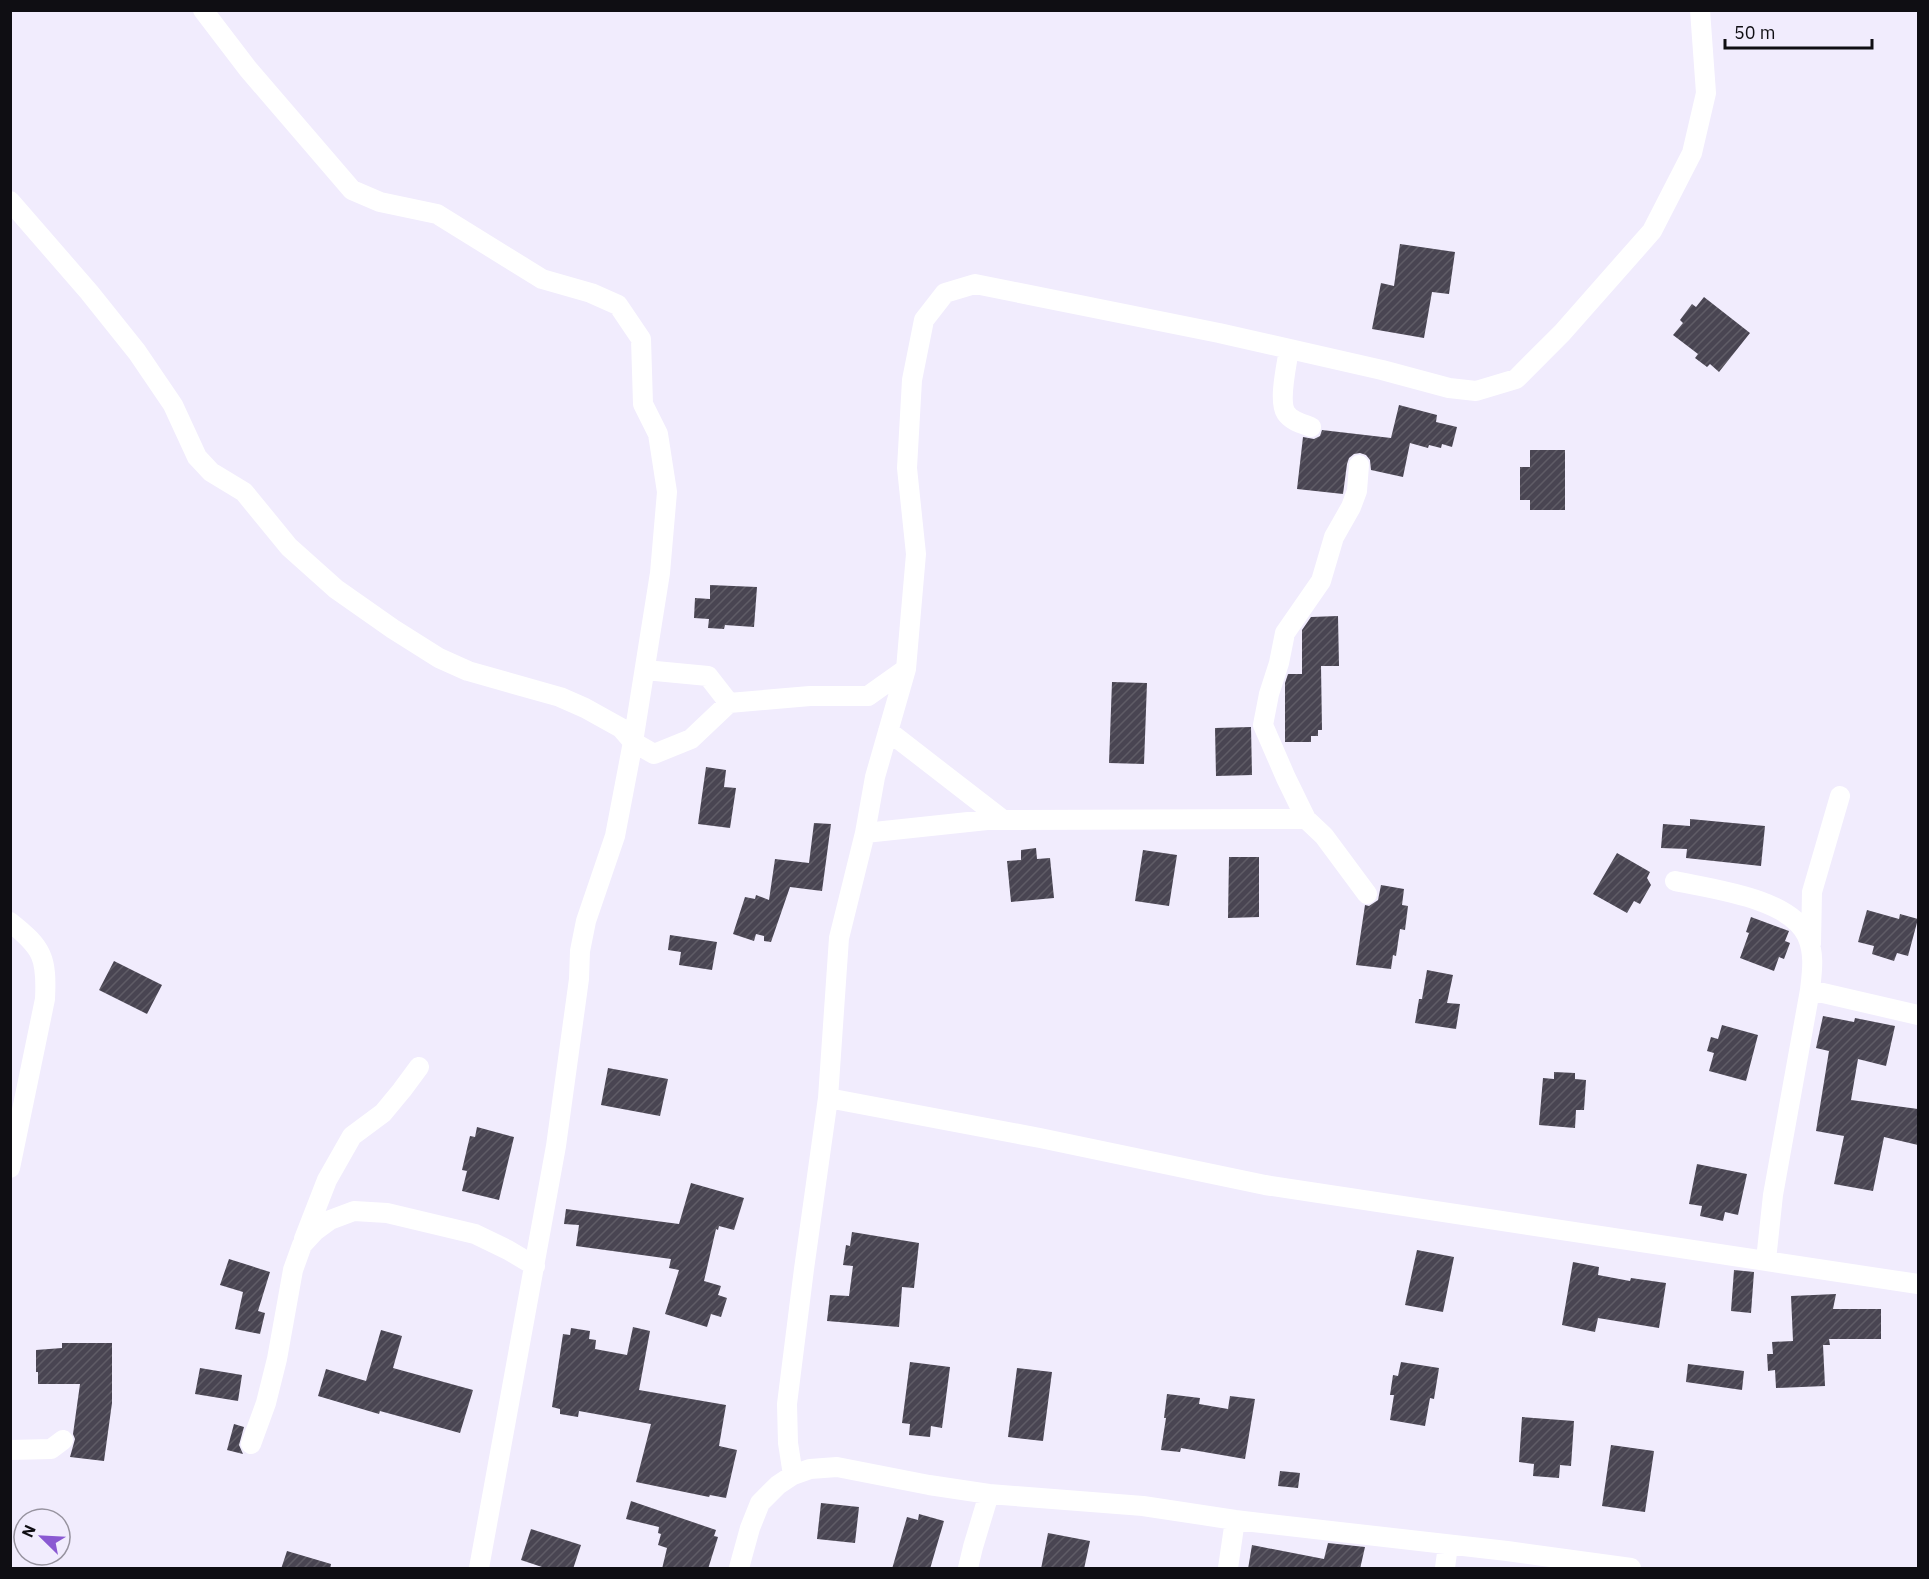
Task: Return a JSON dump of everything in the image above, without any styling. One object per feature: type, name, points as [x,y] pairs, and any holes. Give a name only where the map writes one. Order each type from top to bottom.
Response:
[{"type":"street","points":[[202,10],[248,69],[352,190],[380,202],[437,214],[542,279],[591,293],[618,305],[641,339],[643,404],[658,434],[667,492],[660,573],[645,670],[615,836],[586,921],[579,951],[579,979],[556,1146],[479,1569]]},
{"type":"street","points":[[794,1474],[788,1443],[787,1404],[828,1098],[839,938],[866,833],[875,777],[906,669],[915,554],[907,468],[912,380],[924,320],[945,293],[975,284],[1290,349],[1449,388],[1476,391],[1516,379],[1562,333],[1652,231],[1692,153],[1706,93],[1700,10]]},
{"type":"street","points":[[10,201],[90,292],[137,352],[173,405],[197,457],[211,472],[244,492],[289,547],[328,582],[393,629],[439,658],[468,671],[560,697],[621,728],[633,742],[654,754],[692,739],[729,703],[810,696],[868,696],[906,669]]},
{"type":"street","points":[[1290,349],[1283,403],[1286,414],[1297,422],[1311,427]]},
{"type":"street","points":[[1359,465],[1357,491],[1334,537],[1321,581],[1285,633],[1263,725],[1306,819],[1324,836],[1367,894]]},
{"type":"street","points":[[645,670],[708,676],[729,703]]},
{"type":"street","points":[[888,731],[1003,820]]},
{"type":"street","points":[[1810,947],[1812,892],[1840,796]]},
{"type":"street","points":[[866,833],[1003,820],[1306,819]]},
{"type":"street","points":[[1675,881],[1760,900],[1786,914],[1806,933],[1810,947],[1813,961],[1810,990],[1773,1195],[1766,1260]]},
{"type":"street","points":[[10,922],[39,948],[46,974],[45,999],[10,1168]]},
{"type":"street","points":[[1810,990],[1918,1015]]},
{"type":"street","points":[[251,1444],[266,1403],[277,1359],[293,1270],[327,1180],[352,1136],[383,1113],[419,1067]]},
{"type":"street","points":[[828,1098],[1040,1138],[1265,1185],[1918,1284]]},
{"type":"street","points":[[302,1245],[330,1220],[354,1211],[387,1213],[475,1234],[535,1266]]},
{"type":"street","points":[[10,1450],[51,1449],[63,1440]]},
{"type":"street","points":[[739,1569],[750,1528],[760,1503],[778,1485],[794,1474],[810,1469],[837,1467],[989,1494],[1143,1506],[1235,1520],[1631,1569]]},
{"type":"street","points":[[968,1569],[989,1494]]},
{"type":"street","points":[[1228,1569],[1235,1520]]},
{"type":"street","points":[[1445,1569],[1448,1545]]},
{"type":"building","points":[[1400,244],[1455,252],[1449,294],[1432,292],[1424,338],[1372,329],[1381,283],[1394,286]]},
{"type":"building","points":[[1704,297],[1750,333],[1719,372],[1710,364],[1707,367],[1695,358],[1698,354],[1673,335],[1683,323],[1680,320],[1692,304],[1696,307]]},
{"type":"building","points":[[1399,405],[1437,415],[1436,422],[1457,427],[1452,447],[1442,444],[1441,448],[1429,445],[1428,448],[1410,443],[1403,477],[1371,470],[1370,460],[1366,455],[1354,454],[1349,458],[1347,464],[1343,494],[1297,489],[1303,437],[1314,439],[1320,436],[1322,430],[1391,438]]},
{"type":"building","points":[[1530,450],[1565,450],[1565,510],[1530,510],[1530,500],[1520,500],[1520,467],[1530,467]]},
{"type":"building","points":[[710,585],[757,587],[754,627],[725,625],[724,629],[708,628],[709,619],[694,618],[695,598],[710,599]]},
{"type":"building","points":[[1338,616],[1339,666],[1321,666],[1322,730],[1318,730],[1318,736],[1311,736],[1311,742],[1285,742],[1285,683],[1288,674],[1302,674],[1302,630],[1311,617]]},
{"type":"building","points":[[1112,682],[1147,683],[1144,764],[1109,763]]},
{"type":"building","points":[[1251,727],[1252,775],[1216,776],[1215,728]]},
{"type":"building","points":[[706,767],[726,770],[724,787],[736,788],[730,828],[698,824]]},
{"type":"building","points":[[1690,819],[1765,826],[1761,866],[1686,858],[1687,849],[1661,848],[1663,824],[1690,826]]},
{"type":"building","points":[[814,823],[831,824],[822,891],[790,887],[771,942],[764,941],[764,936],[756,934],[754,941],[733,934],[745,897],[755,899],[756,895],[769,900],[775,859],[809,863]]},
{"type":"building","points":[[1036,848],[1037,859],[1050,858],[1054,898],[1011,902],[1007,861],[1021,860],[1021,850]]},
{"type":"building","points":[[1143,850],[1177,855],[1169,906],[1135,901]]},
{"type":"building","points":[[1617,853],[1650,872],[1647,878],[1651,885],[1640,904],[1634,901],[1627,913],[1593,894]]},
{"type":"building","points":[[1229,857],[1259,857],[1259,917],[1228,918]]},
{"type":"building","points":[[1381,885],[1404,889],[1402,905],[1408,906],[1405,930],[1400,929],[1396,956],[1393,955],[1391,969],[1356,965],[1365,905],[1369,906],[1378,900]]},
{"type":"building","points":[[1867,910],[1899,919],[1900,914],[1918,919],[1908,956],[1897,953],[1894,961],[1872,954],[1874,946],[1858,942]]},
{"type":"building","points":[[1751,917],[1789,931],[1785,941],[1790,943],[1784,959],[1779,957],[1774,971],[1740,958],[1749,933],[1746,932]]},
{"type":"building","points":[[670,935],[717,942],[712,970],[679,965],[681,952],[668,950]]},
{"type":"building","points":[[114,961],[162,985],[147,1014],[99,990]]},
{"type":"building","points":[[1427,970],[1453,975],[1447,1003],[1460,1004],[1456,1029],[1415,1023]]},
{"type":"building","points":[[1823,1016],[1854,1022],[1855,1018],[1895,1026],[1886,1066],[1858,1059],[1851,1100],[1918,1109],[1918,1145],[1884,1137],[1873,1191],[1834,1184],[1844,1136],[1816,1131],[1829,1051],[1816,1048]]},
{"type":"building","points":[[1722,1025],[1758,1035],[1746,1081],[1709,1071],[1714,1053],[1707,1051],[1711,1037],[1718,1039]]},
{"type":"building","points":[[608,1068],[668,1079],[660,1116],[601,1105]]},
{"type":"building","points":[[1554,1072],[1575,1073],[1575,1079],[1586,1080],[1584,1110],[1576,1110],[1575,1128],[1539,1125],[1543,1078],[1554,1079]]},
{"type":"building","points":[[477,1127],[514,1137],[499,1200],[462,1191],[467,1171],[462,1170],[470,1136],[475,1137]]},
{"type":"building","points":[[1697,1164],[1747,1174],[1738,1215],[1725,1212],[1723,1221],[1700,1216],[1702,1206],[1689,1204]]},
{"type":"building","points":[[691,1183],[744,1198],[734,1230],[719,1226],[718,1230],[716,1229],[704,1281],[721,1286],[718,1295],[727,1298],[721,1317],[711,1314],[707,1327],[665,1314],[679,1270],[669,1268],[671,1259],[576,1246],[579,1225],[564,1224],[566,1209],[679,1224]]},
{"type":"building","points":[[852,1232],[919,1243],[914,1288],[902,1287],[899,1327],[827,1321],[830,1295],[849,1296],[853,1266],[843,1265],[846,1245],[850,1246]]},
{"type":"building","points":[[1417,1250],[1454,1257],[1443,1312],[1405,1305]]},
{"type":"building","points":[[229,1259],[270,1272],[258,1311],[265,1313],[260,1334],[235,1329],[243,1292],[220,1285]]},
{"type":"building","points":[[1573,1262],[1599,1267],[1598,1275],[1630,1281],[1631,1278],[1666,1283],[1659,1328],[1598,1318],[1595,1332],[1562,1325]]},
{"type":"building","points":[[1734,1270],[1754,1272],[1751,1313],[1731,1311]]},
{"type":"building","points":[[1836,1294],[1833,1309],[1881,1309],[1881,1339],[1829,1339],[1830,1345],[1823,1345],[1825,1386],[1776,1388],[1775,1370],[1768,1371],[1767,1354],[1773,1354],[1772,1342],[1793,1341],[1791,1296]]},
{"type":"building","points":[[633,1327],[650,1331],[639,1390],[726,1405],[719,1446],[737,1450],[726,1498],[710,1495],[709,1497],[636,1482],[651,1424],[579,1411],[578,1417],[560,1414],[560,1409],[552,1407],[563,1334],[570,1335],[571,1328],[590,1331],[589,1339],[596,1340],[595,1349],[627,1355]]},
{"type":"building","points":[[381,1330],[402,1336],[393,1368],[473,1390],[460,1433],[380,1411],[379,1414],[318,1396],[326,1369],[366,1381]]},
{"type":"building","points":[[62,1343],[112,1343],[112,1403],[104,1461],[70,1457],[75,1439],[73,1434],[80,1384],[38,1384],[36,1350],[62,1348]]},
{"type":"building","points":[[910,1362],[950,1367],[942,1428],[931,1426],[930,1437],[909,1435],[910,1424],[902,1423]]},
{"type":"building","points":[[1401,1362],[1439,1368],[1434,1399],[1430,1398],[1425,1426],[1390,1420],[1394,1395],[1390,1395],[1393,1375],[1398,1376]]},
{"type":"building","points":[[1688,1364],[1744,1371],[1742,1390],[1686,1382]]},
{"type":"building","points":[[200,1368],[242,1375],[238,1401],[195,1394]]},
{"type":"building","points":[[1017,1368],[1052,1372],[1043,1441],[1008,1437]]},
{"type":"building","points":[[1167,1394],[1200,1398],[1199,1404],[1228,1409],[1230,1396],[1255,1399],[1245,1459],[1181,1448],[1180,1452],[1161,1450]]},
{"type":"building","points":[[1522,1417],[1574,1421],[1571,1466],[1560,1465],[1559,1478],[1533,1476],[1534,1464],[1519,1462]]},
{"type":"building","points":[[234,1424],[244,1427],[239,1445],[243,1454],[227,1450]]},
{"type":"building","points":[[1611,1445],[1654,1451],[1645,1512],[1602,1506]]},
{"type":"building","points":[[1280,1471],[1300,1473],[1298,1488],[1278,1486]]},
{"type":"building","points":[[631,1501],[716,1530],[714,1536],[718,1537],[708,1569],[662,1569],[667,1548],[658,1545],[661,1534],[658,1533],[659,1527],[626,1519]]},
{"type":"building","points":[[821,1503],[859,1507],[855,1543],[817,1539]]},
{"type":"building","points":[[919,1514],[944,1521],[930,1569],[892,1569],[907,1517],[918,1520]]},
{"type":"building","points":[[531,1529],[581,1545],[573,1569],[548,1569],[521,1560]]},
{"type":"building","points":[[1048,1533],[1090,1541],[1084,1569],[1041,1569]]},
{"type":"building","points":[[1328,1543],[1365,1547],[1360,1569],[1248,1569],[1252,1545],[1324,1559]]},
{"type":"building","points":[[287,1551],[331,1564],[330,1569],[281,1569]]}]
